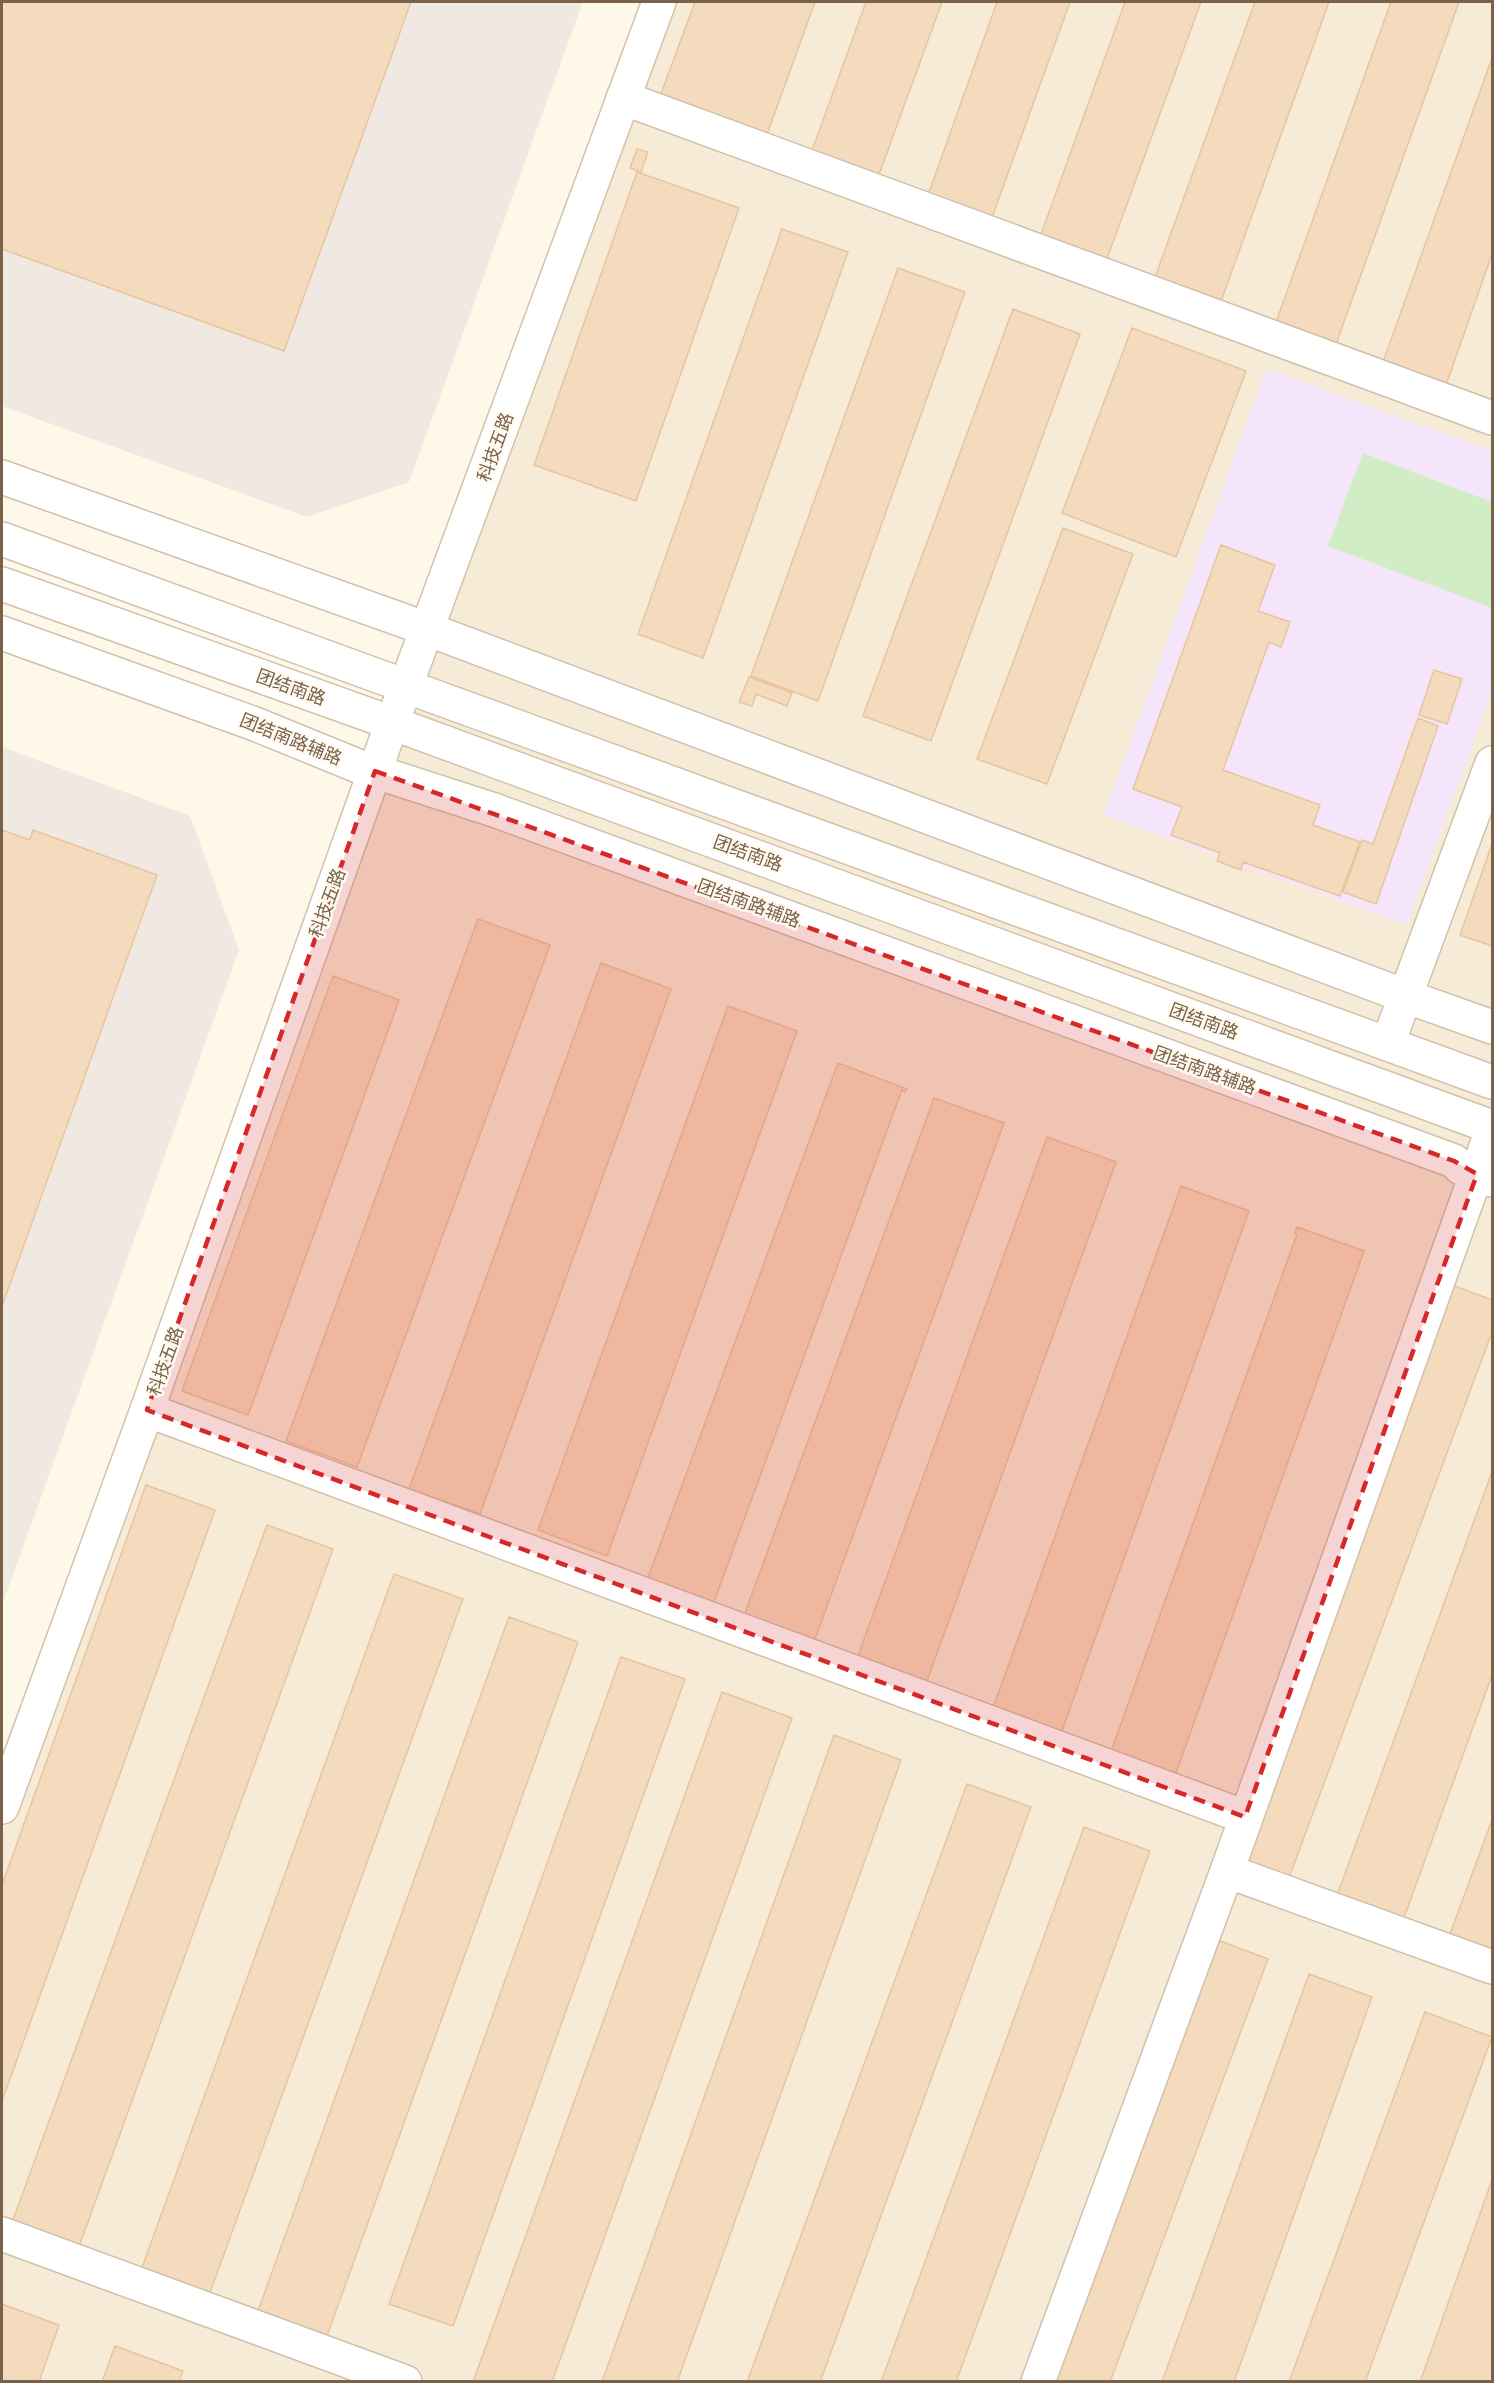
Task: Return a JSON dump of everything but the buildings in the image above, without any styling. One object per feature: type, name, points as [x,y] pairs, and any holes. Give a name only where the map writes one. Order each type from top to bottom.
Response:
[{"type":"street","name":"科技五路","points":[[2,1807],[147,1410],[406,684],[659,2]]},
{"type":"street","points":[[623,98],[1492,418]]},
{"type":"street","points":[[2,477],[427,629],[1492,1027]]},
{"type":"street","points":[[2,538],[1492,1082]]},
{"type":"street","name":"团结南路","points":[[2,584],[392,723],[1492,1129]]},
{"type":"street","name":"团结南路辅路","points":[[2,633],[255,724],[375,771],[494,810],[1454,1161],[1461,1168],[1485,1177]]},
{"type":"street","points":[[1388,1043],[1492,763]]},
{"type":"street","points":[[1038,2382],[1245,1817],[1485,1177],[1492,1129]]},
{"type":"street","points":[[147,1410],[1245,1817]]},
{"type":"street","points":[[1227,1871],[1492,1967]]},
{"type":"street","points":[[2,2234],[405,2382]]},
{"type":"highlighted area","points":[[375,771],[1454,1161],[1477,1174],[1245,1817],[147,1410]]},
{"type":"shaded area","points":[[2,2],[583,2],[409,482],[307,517],[2,406]]},
{"type":"shaded area","points":[[673,2],[1492,2],[1492,2381],[2,2381],[2,1832]]},
{"type":"shaded area","points":[[1266,369],[1492,451],[1492,691],[1407,925],[1104,815]]},
{"type":"shaded area","points":[[2,747],[190,816],[239,950],[2,1605]]},
{"type":"green space","points":[[1363,453],[1492,502],[1492,608],[1328,546]]}]
